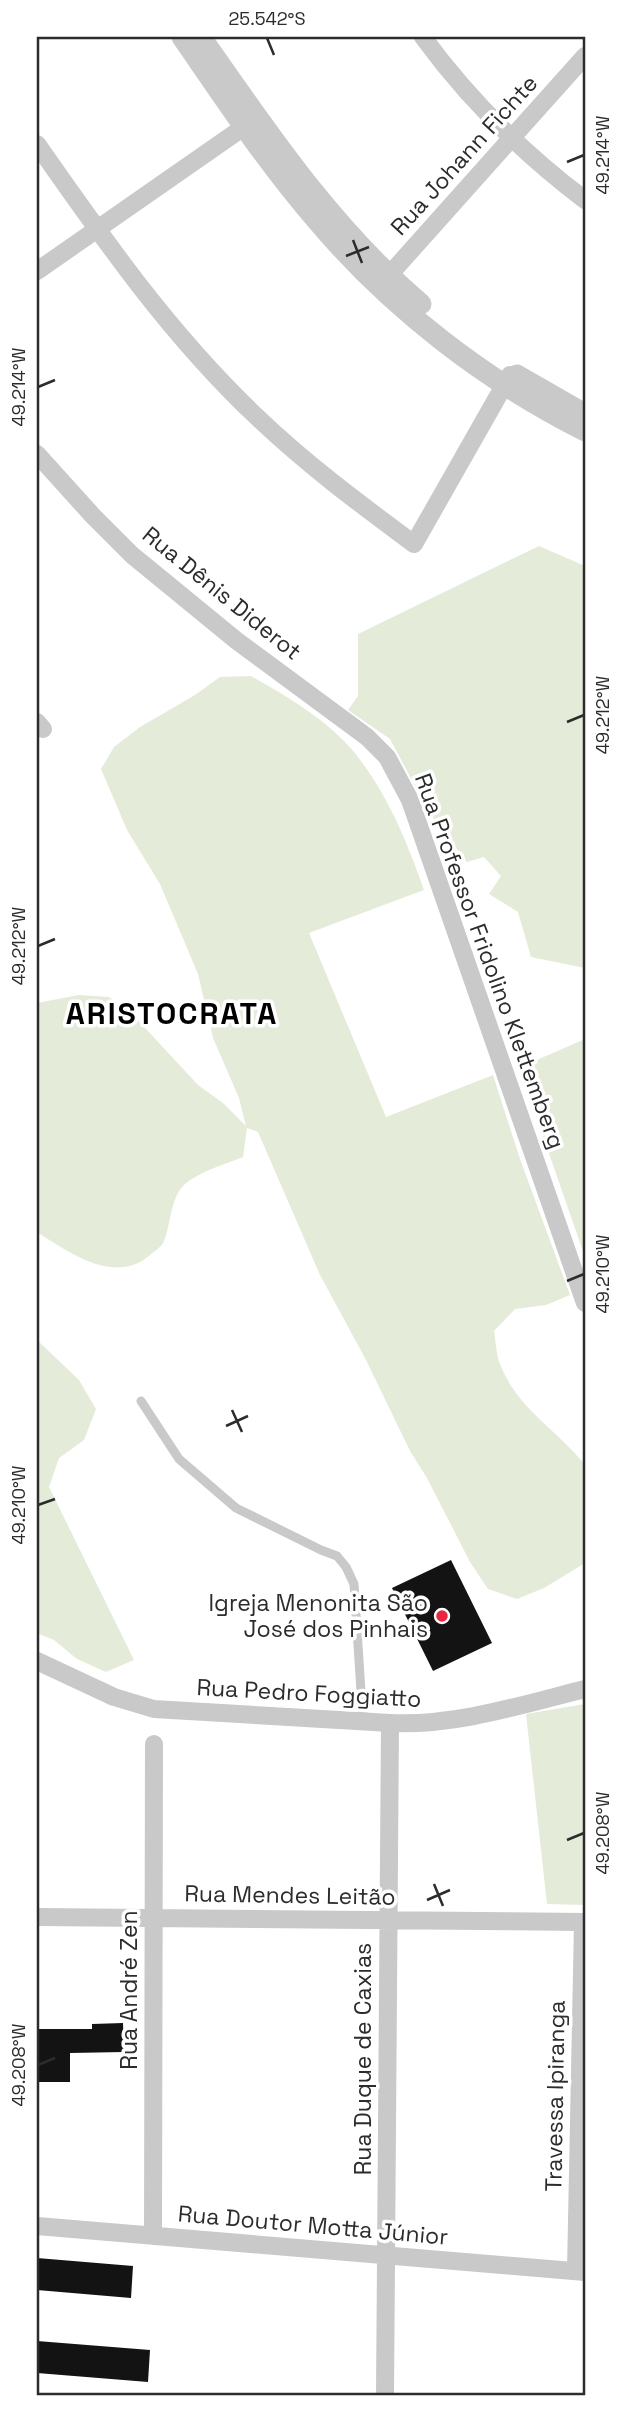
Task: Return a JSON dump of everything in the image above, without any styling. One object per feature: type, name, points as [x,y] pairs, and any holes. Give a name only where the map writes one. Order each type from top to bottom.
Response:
[{"type":"street","points":[[182,37],[251,123],[352,239],[384,281],[450,327],[508,378],[585,431]]},
{"type":"street","points":[[201,37],[251,123]]},
{"type":"street","points":[[423,37],[464,90],[511,139],[585,200]]},
{"type":"street","name":"Rua Johann Fichte","points":[[384,281],[585,56]]},
{"type":"street","points":[[37,271],[251,123]]},
{"type":"street","points":[[37,144],[128,273],[178,333],[255,415],[306,461],[414,544],[508,378]]},
{"type":"street","points":[[508,378],[585,414]]},
{"type":"street","name":"Rua Dênis Diderot","points":[[37,454],[132,555],[237,640],[357,729],[387,757]]},
{"type":"street","name":"Rua Professor Fridolino Klettemberg","points":[[387,757],[410,800],[585,1303]]},
{"type":"street","name":"Rua Pedro Foggiatto","points":[[37,1661],[114,1697],[154,1709],[390,1723],[451,1721],[585,1689]]},
{"type":"street","name":"Rua Duque de Caxias","points":[[385,2395],[390,1723]]},
{"type":"street","name":"Rua André Zen","points":[[153,2236],[154,1744]]},
{"type":"street","name":"Rua Mendes Leitão","points":[[37,1917],[584,1922]]},
{"type":"street","name":"Travessa Ipiranga","points":[[581,2271],[584,1922]]},
{"type":"street","name":"Rua Doutor Motta Júnior","points":[[37,2226],[581,2271]]},
{"type":"lane","points":[[141,1401],[179,1459],[236,1508],[337,1556],[346,1567],[354,1584],[363,1721]]},
{"type":"green space","points":[[539,546],[585,566],[585,968],[531,957],[518,912],[489,894],[501,876],[484,857],[467,862],[430,814],[390,739],[348,710],[358,696],[358,634]]},
{"type":"green space","points":[[251,676],[319,719],[354,752],[395,818],[424,890],[309,933],[386,1117],[493,1075],[520,1159],[570,1295],[546,1305],[515,1309],[494,1331],[499,1360],[517,1394],[585,1465],[585,1563],[544,1588],[517,1599],[488,1589],[470,1562],[320,1275],[258,1132],[247,1128],[243,1157],[204,1172],[184,1185],[173,1204],[163,1243],[135,1264],[121,1267],[92,1262],[37,1232],[37,1003],[79,995],[109,997],[134,1016],[198,1085],[223,1103],[246,1126],[239,1098],[213,1038],[198,974],[160,884],[127,830],[101,769],[114,747],[140,727],[220,677]]},
{"type":"green space","points":[[585,1039],[585,1257],[522,1076],[539,1059]]},
{"type":"green space","points":[[37,1340],[79,1380],[96,1409],[84,1440],[59,1458],[49,1487],[134,1660],[106,1672],[77,1659],[54,1640],[37,1633]]},
{"type":"green space","points":[[585,1704],[585,1905],[547,1904],[526,1714]]},
{"type":"building","name":"Igreja Menonita São José dos Pinhais","points":[[451,1560],[492,1643],[433,1671],[392,1588]]},
{"type":"building","points":[[123,2023],[124,2052],[70,2053],[70,2082],[37,2082],[37,2029],[92,2029],[92,2024]]},
{"type":"building","points":[[37,2258],[133,2266],[131,2298],[37,2290]]},
{"type":"building","points":[[37,2341],[150,2350],[148,2382],[37,2373]]},
{"type":"place","name":"Igreja Menonita São José dos Pinhais","points":[[442,1616]]},
{"type":"district","name":"ARISTOCRATA","points":[[172,1013]]}]
